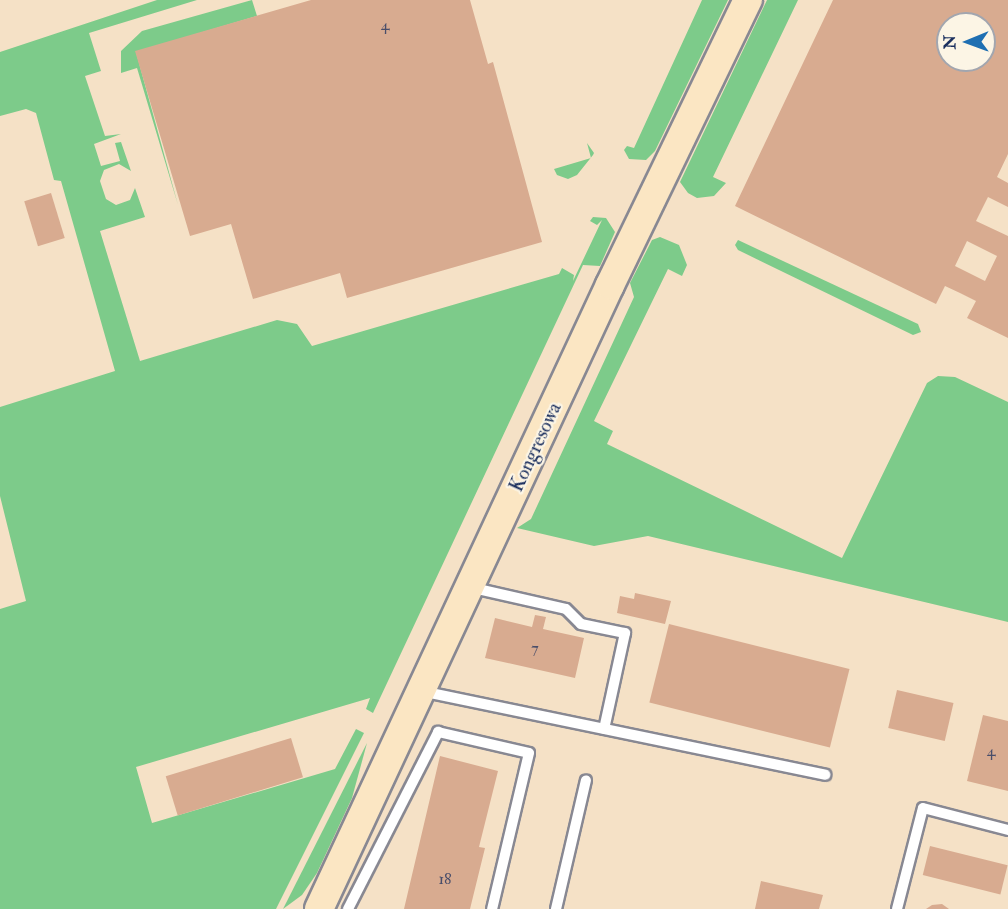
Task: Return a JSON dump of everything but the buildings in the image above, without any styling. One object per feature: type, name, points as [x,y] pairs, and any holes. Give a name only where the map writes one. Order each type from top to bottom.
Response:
[{"type":"street","name":"Kongresowa","points":[[326,906],[420,691],[748,0]]},
{"type":"lane","points":[[470,587],[566,609],[581,624],[625,633],[604,729]]},
{"type":"lane","points":[[420,691],[825,775]]},
{"type":"lane","points":[[326,906],[438,732],[529,753],[492,909]]},
{"type":"lane","points":[[556,909],[586,780]]},
{"type":"lane","points":[[897,909],[923,808],[1008,830]]},
{"type":"green space","points":[[157,0],[197,0],[89,33],[101,71],[85,76],[105,136],[121,134],[94,144],[101,166],[120,161],[115,143],[121,142],[131,171],[119,164],[104,170],[100,181],[106,199],[116,205],[130,200],[135,188],[145,217],[100,231],[140,361],[277,320],[297,324],[312,346],[559,274],[562,268],[574,275],[573,281],[602,220],[597,225],[590,221],[593,217],[606,218],[615,232],[600,266],[583,265],[373,713],[366,709],[370,698],[136,767],[152,823],[335,769],[356,729],[364,733],[276,909],[0,909],[0,609],[26,601],[0,496],[0,407],[115,371],[61,181],[54,180],[36,113],[26,109],[0,116],[0,52]]},
{"type":"green space","points":[[252,0],[257,16],[136,52],[178,205],[137,68],[121,73],[121,51],[142,31]]},
{"type":"green space","points":[[702,0],[728,0],[655,151],[646,160],[629,159],[624,150],[627,146],[634,148]]},
{"type":"green space","points":[[767,0],[798,0],[713,177],[726,183],[714,196],[697,198],[688,193],[680,182]]},
{"type":"green space","points":[[587,143],[594,153],[591,158]]},
{"type":"green space","points":[[590,158],[577,175],[568,179],[557,175],[554,169]]},
{"type":"green space","points":[[660,237],[679,245],[687,265],[682,276],[668,269],[594,421],[613,431],[607,444],[842,558],[927,383],[938,376],[955,377],[1008,402],[1008,622],[648,536],[594,546],[517,528],[531,519],[634,297],[630,283],[652,240]]},
{"type":"green space","points":[[738,240],[918,324],[921,332],[913,335],[738,250],[735,245]]},
{"type":"green space","points":[[367,743],[352,798],[317,873],[302,895],[283,909]]}]
